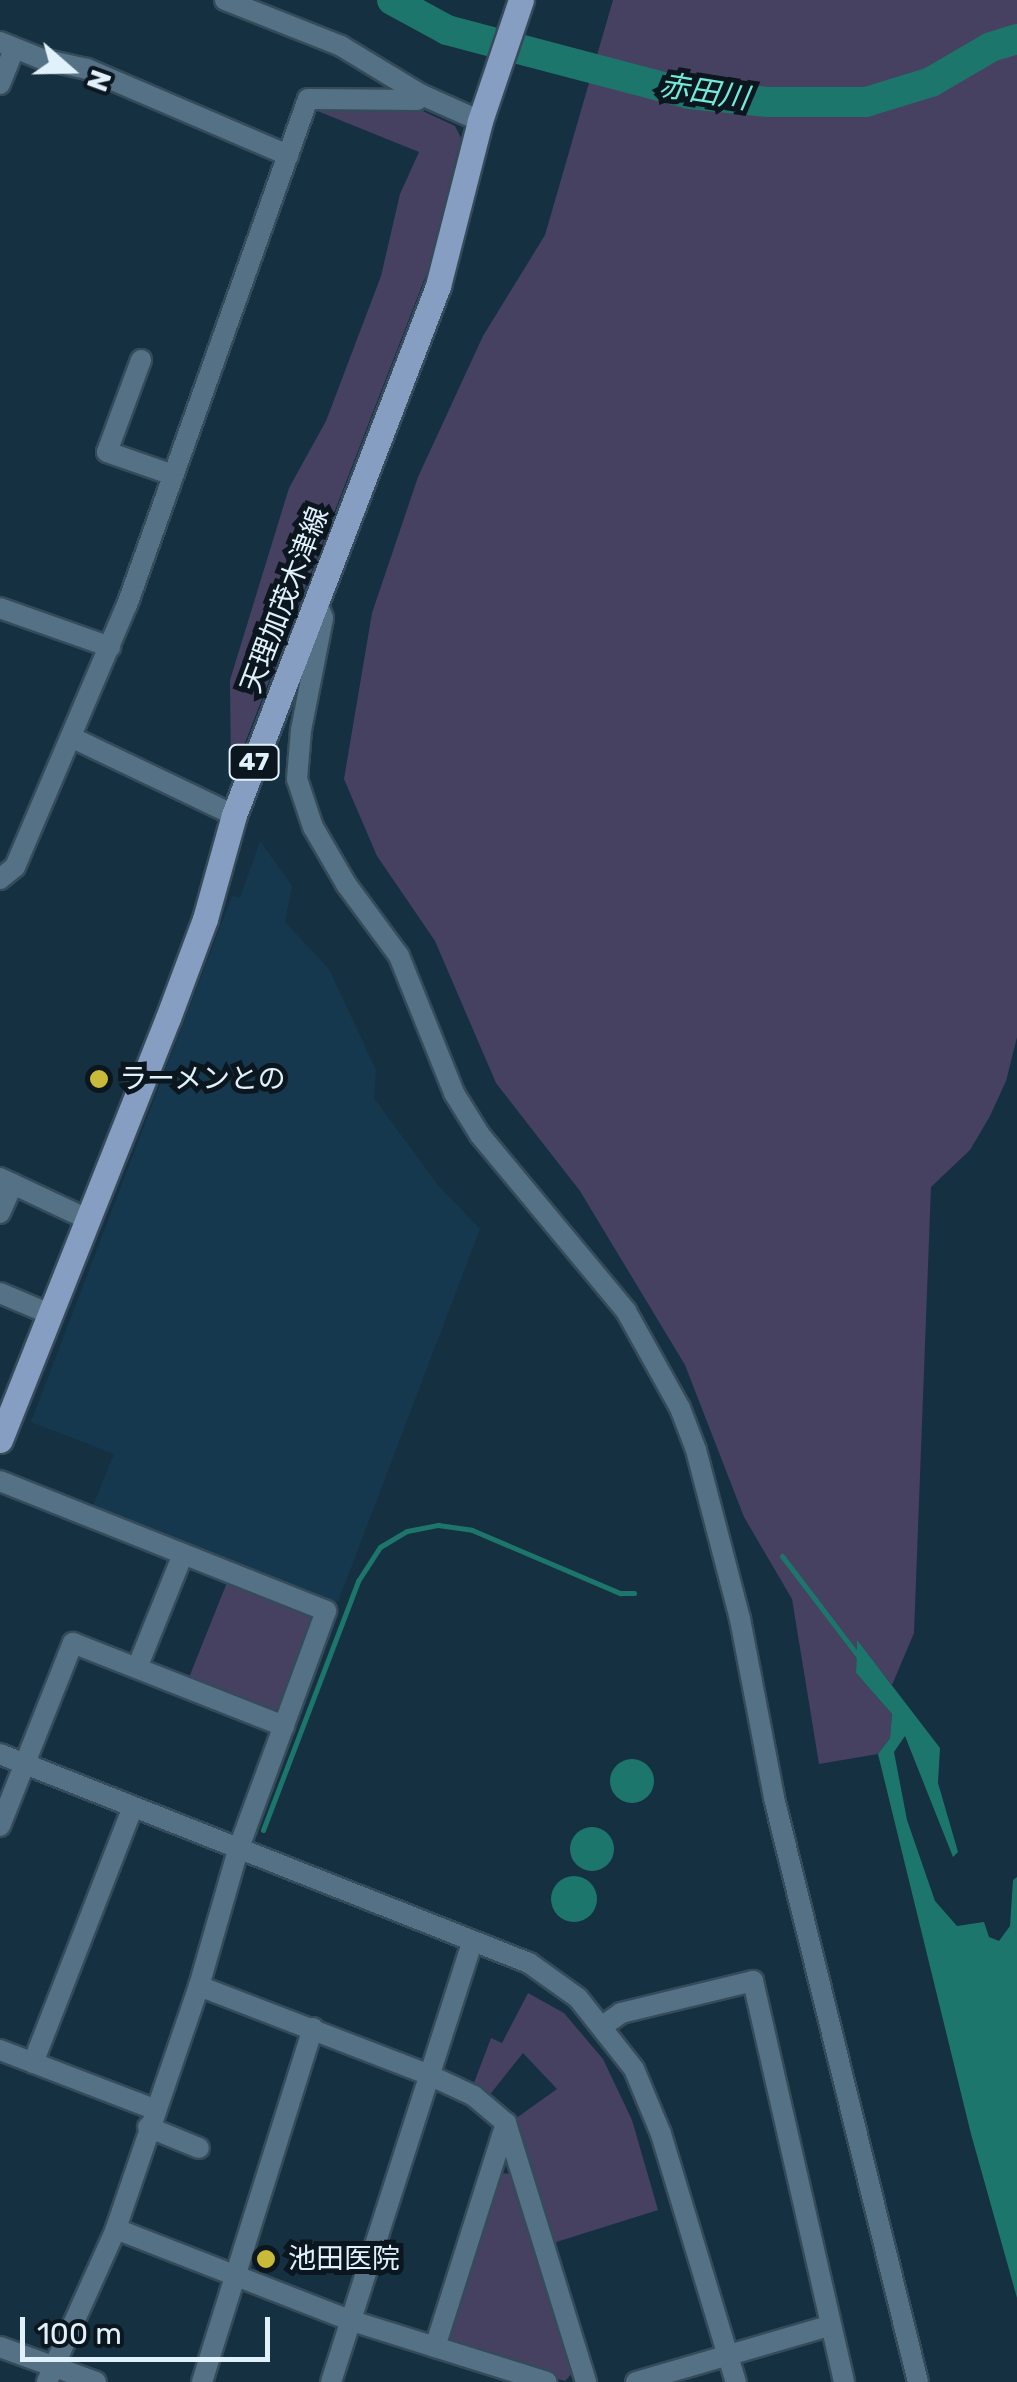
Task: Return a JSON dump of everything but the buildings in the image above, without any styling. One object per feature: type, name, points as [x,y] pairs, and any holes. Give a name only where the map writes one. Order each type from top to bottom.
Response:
[{"type":"main road","name":"天理加茂木津線","points":[[0,1440],[186,968],[234,816],[438,286],[480,121],[520,9]]},
{"type":"street","points":[[225,0],[341,46],[422,95],[480,121]]},
{"type":"street","points":[[0,84],[7,45],[87,69],[288,155]]},
{"type":"street","points":[[0,879],[15,866],[110,647],[308,99],[416,100],[422,95]]},
{"type":"street","points":[[142,360],[106,452],[173,475]]},
{"type":"street","points":[[317,603],[323,618],[301,730],[297,780],[308,814],[326,854],[399,956],[454,1093],[480,1136],[626,1311],[680,1408],[696,1450],[740,1620],[774,1798],[918,2382]]},
{"type":"street","points":[[0,608],[110,647]]},
{"type":"street","points":[[71,737],[234,816]]},
{"type":"street","points":[[0,1213],[7,1181],[87,1219]]},
{"type":"street","points":[[0,1293],[50,1314]]},
{"type":"street","points":[[0,1481],[326,1611],[238,1850],[199,1986],[116,2229],[50,2374]]},
{"type":"street","points":[[138,1668],[183,1554]]},
{"type":"street","points":[[0,1826],[73,1643],[284,1726]]},
{"type":"street","points":[[0,1754],[529,1963],[578,1998],[604,2025],[634,2069],[661,2134],[736,2382]]},
{"type":"street","points":[[34,2063],[134,1807]]},
{"type":"street","points":[[332,2382],[473,1941]]},
{"type":"street","points":[[604,2025],[621,2013],[752,1981],[844,2382]]},
{"type":"street","points":[[199,1986],[428,2074],[474,2096],[506,2123],[586,2382]]},
{"type":"street","points":[[202,2382],[313,2028]]},
{"type":"street","points":[[0,2050],[151,2118],[199,2148]]},
{"type":"street","points":[[435,2347],[506,2123]]},
{"type":"street","points":[[116,2229],[350,2320],[546,2382]]},
{"type":"street","points":[[636,2382],[829,2326]]},
{"type":"street","points":[[0,2347],[50,2374],[96,2382]]},
{"type":"shaded area","points":[[613,0],[1017,0],[1017,1037],[1006,1081],[990,1116],[970,1150],[931,1187],[914,1633],[892,1685],[857,1642],[856,1673],[892,1714],[890,1738],[878,1754],[819,1764],[792,1599],[744,1517],[685,1365],[580,1191],[496,1083],[435,941],[377,856],[344,779],[372,613],[418,477],[483,336],[545,235]]},
{"type":"shaded area","points":[[412,106],[455,126],[461,138],[428,270],[231,779],[230,680],[289,488],[326,421],[381,276],[400,194],[419,152],[310,108]]},
{"type":"shaded area","points":[[260,841],[292,886],[285,922],[329,969],[376,1070],[374,1098],[437,1184],[480,1229],[338,1602],[93,1506],[114,1454],[31,1422],[232,896],[240,898]]},
{"type":"shaded area","points":[[228,1580],[316,1617],[280,1714],[188,1680]]},
{"type":"shaded area","points":[[857,1640],[940,1748],[938,1783],[958,1852],[953,1857],[905,1736],[894,1752],[907,1820],[935,1901],[957,1926],[984,1922],[989,1937],[999,1941],[1010,1926],[1013,1880],[1017,1877],[1017,2298],[971,2134],[878,1754],[890,1738],[892,1714],[856,1673]]},
{"type":"shaded area","points":[[632,1759],[648,1765],[654,1781],[648,1797],[632,1803],[616,1797],[610,1781],[616,1765]]},
{"type":"shaded area","points":[[592,1827],[608,1833],[614,1849],[608,1865],[592,1871],[576,1865],[570,1849],[576,1833]]},
{"type":"shaded area","points":[[574,1876],[590,1883],[597,1899],[590,1915],[574,1922],[558,1915],[551,1899],[558,1883]]},
{"type":"shaded area","points":[[528,1993],[564,2013],[603,2059],[632,2120],[658,2210],[550,2244],[508,2124],[557,2089],[523,2053],[488,2097],[472,2088],[491,2038],[502,2043]]},
{"type":"shaded area","points":[[497,2173],[515,2174],[575,2370],[565,2381],[448,2346],[446,2339]]},
{"type":"waterway","name":"赤田川","points":[[392,0],[447,30],[689,94],[768,102],[866,102],[931,82],[991,47],[1017,39]]},
{"type":"waterway","points":[[263,1830],[358,1581],[380,1547],[407,1531],[438,1525],[472,1530],[620,1593],[634,1593]]},
{"type":"waterway","points":[[782,1556],[859,1657]]},
{"type":"place","name":"ラーメンとの","points":[[99,1079]]},
{"type":"place","name":"池田医院","points":[[266,2259]]}]
